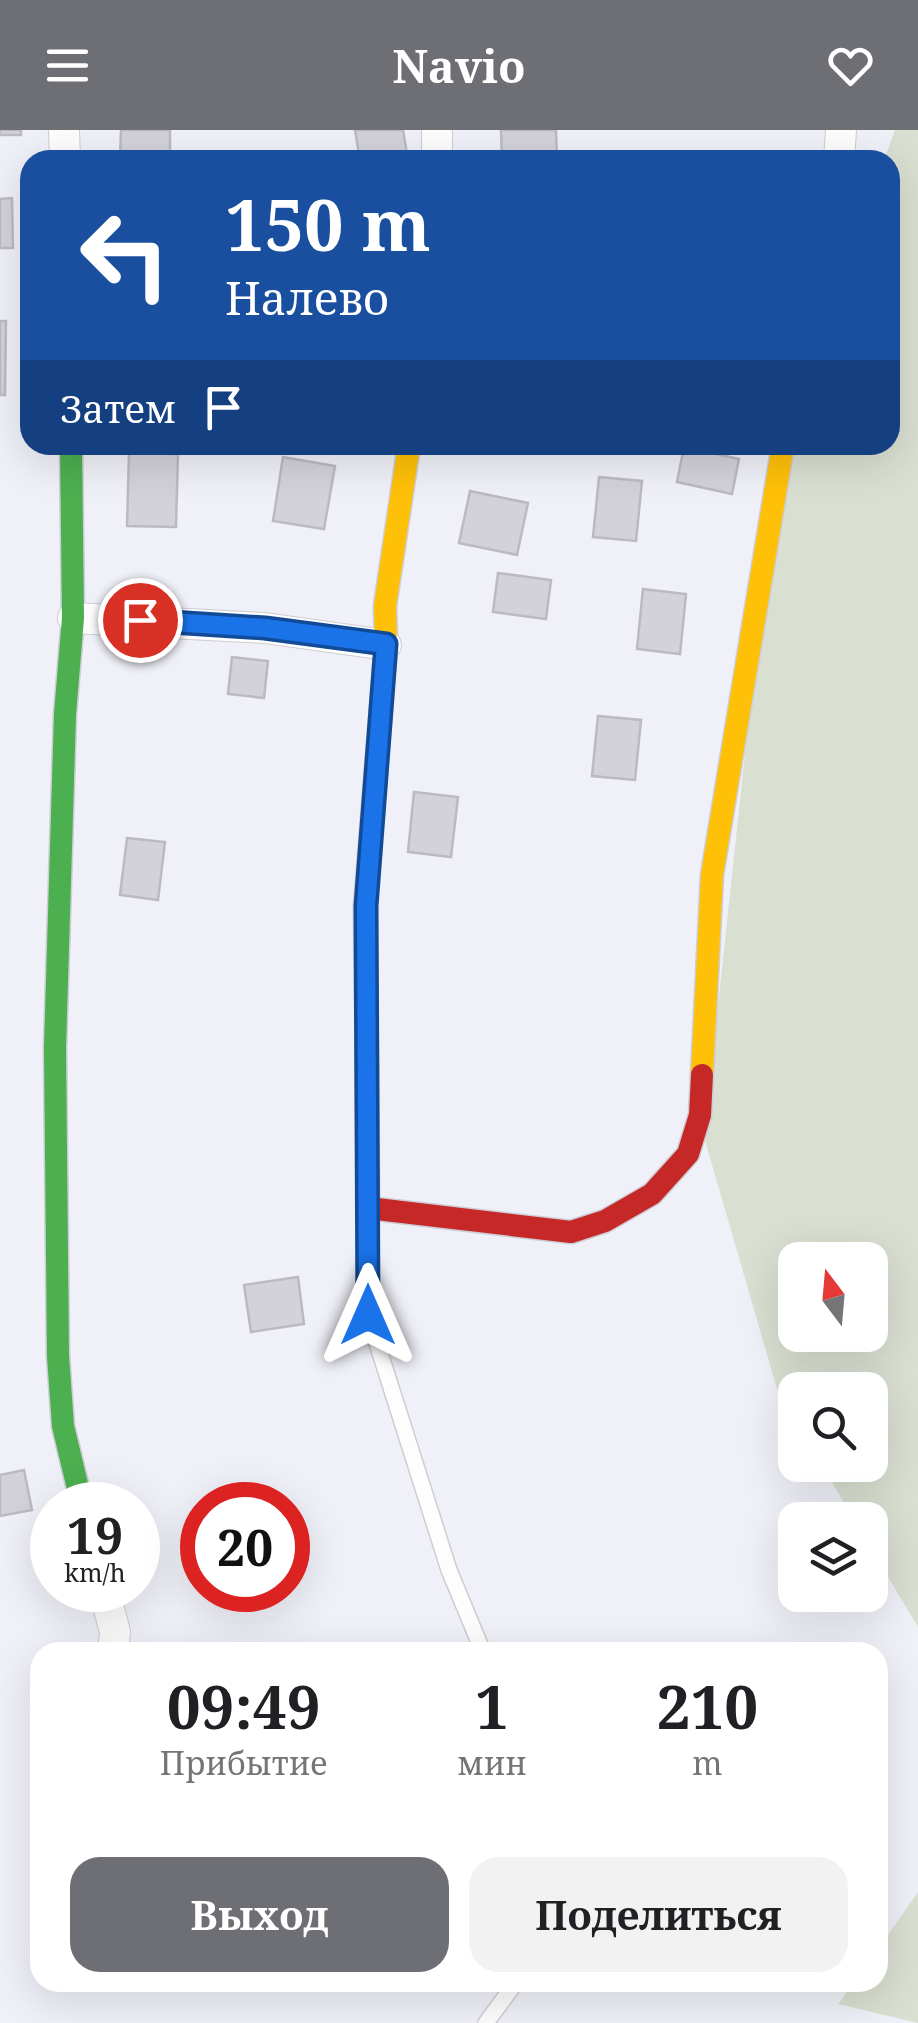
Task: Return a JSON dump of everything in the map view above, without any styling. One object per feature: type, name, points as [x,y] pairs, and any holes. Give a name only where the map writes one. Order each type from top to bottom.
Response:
[{"type":"street","points":[[71,455],[73,618],[65,714],[55,1048],[56,1240],[63,1426],[76,1482]]},
{"type":"street","points":[[408,455],[385,606],[386,644],[366,906],[368,1208],[571,1232],[602,1225],[633,1208],[664,1182],[689,1153],[700,1115],[715,848],[726,802],[781,455]]},
{"type":"street","points":[[73,618],[265,628],[386,644]]},
{"type":"street","points":[[110,1612],[114,1642]]},
{"type":"lane","points":[[368,1208],[368,1315],[448,1570],[478,1642]]},
{"type":"lane","points":[[486,2023],[509,1992]]},
{"type":"shaded area","points":[[895,130],[918,130],[918,1627],[888,1577],[888,1502],[844,1502],[832,1482],[888,1482],[888,1372],[778,1372],[778,1391],[704,1137],[748,725],[787,455],[900,455],[900,150],[888,150]]},
{"type":"shaded area","points":[[918,1892],[918,2023],[838,2004],[847,1992],[888,1992],[888,1935]]},
{"type":"building","points":[[0,130],[21,130],[21,135],[0,135]]},
{"type":"building","points":[[121,130],[170,130],[170,150],[120,150]]},
{"type":"building","points":[[355,130],[403,130],[406,150],[358,150]]},
{"type":"building","points":[[501,130],[556,130],[557,150],[502,150]]},
{"type":"building","points":[[12,198],[13,248],[0,248],[0,199]]},
{"type":"building","points":[[0,321],[6,321],[5,395],[0,395]]},
{"type":"building","points":[[129,455],[178,455],[176,527],[127,526]]},
{"type":"building","points":[[682,455],[739,459],[732,494],[677,482]]},
{"type":"building","points":[[283,457],[335,466],[324,529],[273,521]]},
{"type":"building","points":[[599,477],[642,481],[636,541],[593,537]]},
{"type":"building","points":[[470,491],[528,503],[517,555],[459,543]]},
{"type":"building","points":[[498,573],[551,580],[546,619],[493,612]]},
{"type":"building","points":[[643,589],[686,594],[680,654],[637,649]]},
{"type":"building","points":[[232,657],[268,661],[264,698],[228,694]]},
{"type":"building","points":[[598,716],[641,720],[635,780],[592,776]]},
{"type":"building","points":[[414,792],[458,797],[451,857],[408,852]]},
{"type":"building","points":[[127,838],[165,842],[158,900],[120,895]]},
{"type":"building","points":[[298,1277],[304,1324],[251,1332],[244,1285]]},
{"type":"building","points":[[24,1470],[30,1510],[0,1516],[0,1475]]},
{"type":"traffic: fast","points":[[71,455],[73,618],[65,714],[55,1048],[58,1356],[63,1426],[76,1482]]},
{"type":"traffic: slow","points":[[367,1068],[365,906],[386,645],[385,606],[408,455]]},
{"type":"traffic: slow","points":[[702,1075],[712,875],[781,455]]},
{"type":"traffic: jam","points":[[367,1068],[368,1208],[571,1232],[605,1221],[652,1194],[688,1154],[700,1115],[702,1075]]},
{"type":"route","points":[[140,620],[265,628],[386,644],[366,906],[368,1315]]}]
